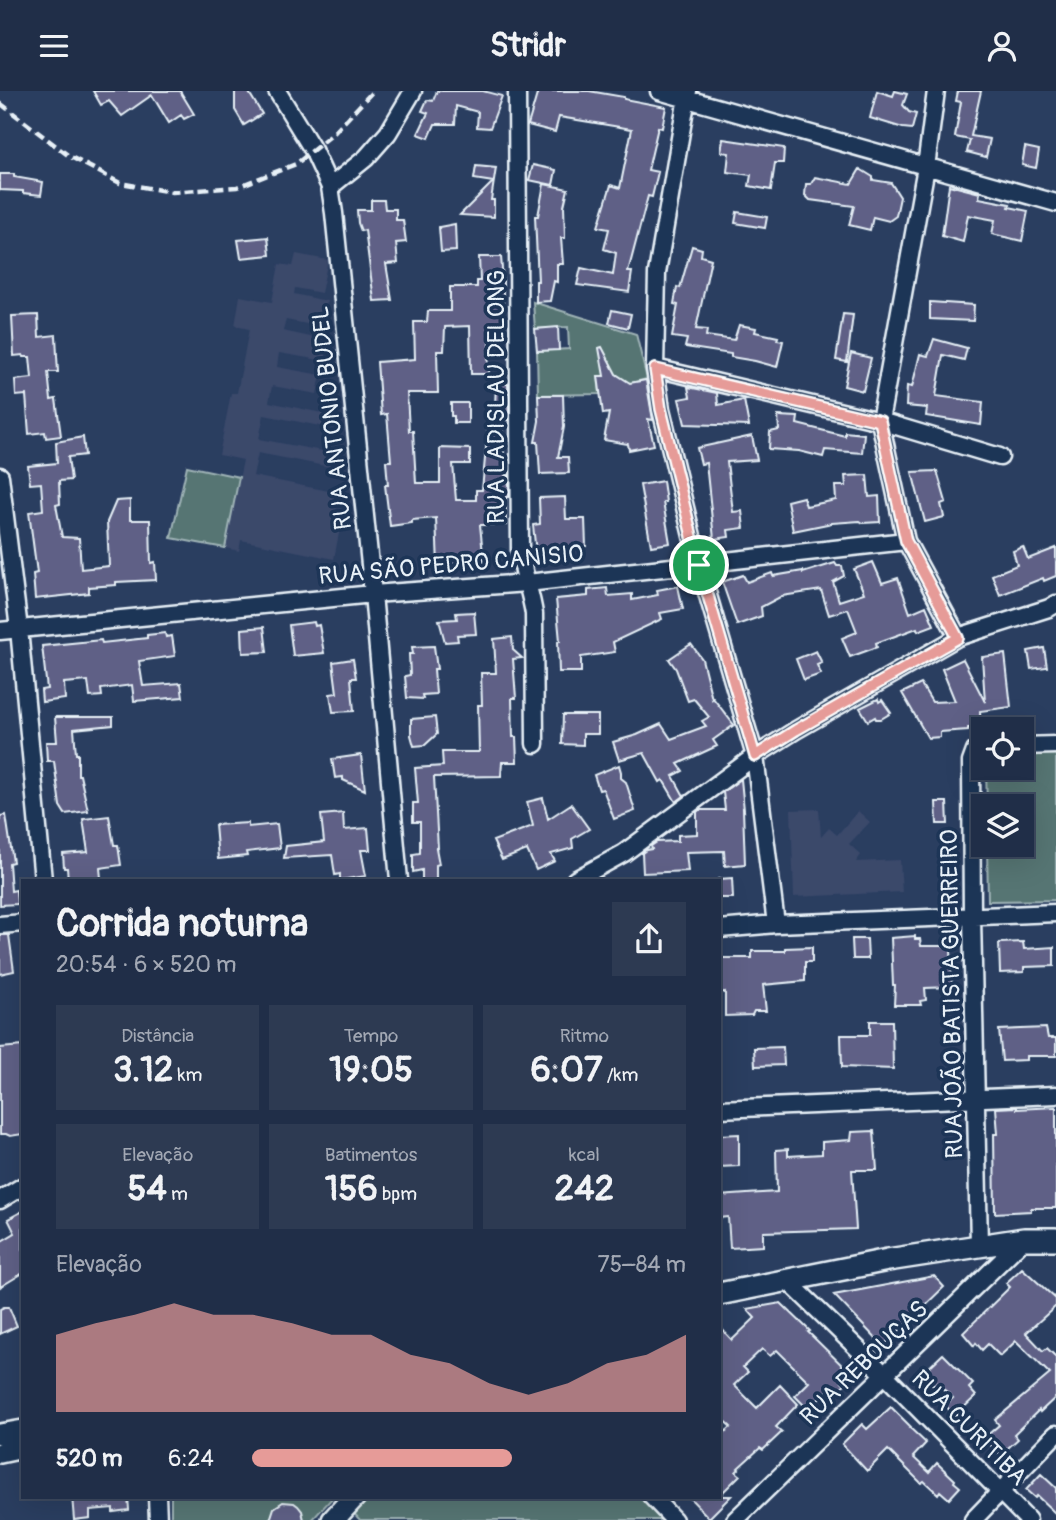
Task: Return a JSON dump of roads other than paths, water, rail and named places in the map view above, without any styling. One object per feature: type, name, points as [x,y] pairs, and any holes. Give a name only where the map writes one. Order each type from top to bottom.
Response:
[{"type":"main road","points":[[721,1294],[888,1260],[979,1245],[1024,1239],[1056,1239]]},
{"type":"main road","points":[[340,1517],[353,1499]]},
{"type":"street","name":"RUA ANTONIO BUDEL","points":[[277,91],[313,150],[330,187],[373,593],[399,879]]},
{"type":"street","points":[[330,187],[366,158],[388,133],[413,91]]},
{"type":"street","name":"RUA LADISLAU DELONG","points":[[517,91],[520,551],[534,614],[535,744]]},
{"type":"street","points":[[659,91],[687,95],[926,167],[1056,202]]},
{"type":"street","points":[[936,91],[926,167],[880,421],[906,541],[958,638]]},
{"type":"street","points":[[687,95],[657,273],[655,369],[661,409],[699,565],[755,756],[776,924]]},
{"type":"street","points":[[655,369],[880,421],[1000,457]]},
{"type":"street","points":[[0,476],[3,525],[19,629],[43,879]]},
{"type":"street","name":"RUA SÃO PEDRO CANISIO","points":[[0,631],[373,593],[527,583],[906,541]]},
{"type":"street","points":[[577,879],[624,853],[755,756],[796,730],[958,638],[1053,606]]},
{"type":"street","points":[[1034,746],[1056,745]]},
{"type":"street","name":"RUA JOÃO BATISTA GUERREIRO","points":[[971,780],[979,1245]]},
{"type":"street","points":[[721,929],[776,924],[1056,913]]},
{"type":"street","points":[[0,925],[21,923]]},
{"type":"street","points":[[721,1109],[1056,1095]]},
{"type":"street","points":[[0,1200],[21,1188]]},
{"type":"street","name":"RUA REBOUÇAS","points":[[735,1520],[1024,1239]]},
{"type":"street","name":"RUA CURITIBA","points":[[788,1280],[1028,1520]]},
{"type":"street","points":[[0,1434],[21,1430]]},
{"type":"street","points":[[973,1520],[1056,1434]]},
{"type":"street","points":[[0,1453],[21,1448]]},
{"type":"street","points":[[157,1499],[158,1520]]},
{"type":"street","points":[[654,1499],[674,1520]]},
{"type":"railway","points":[[0,103],[69,156],[120,183],[172,192],[237,187],[296,164],[334,133],[373,91]]}]
